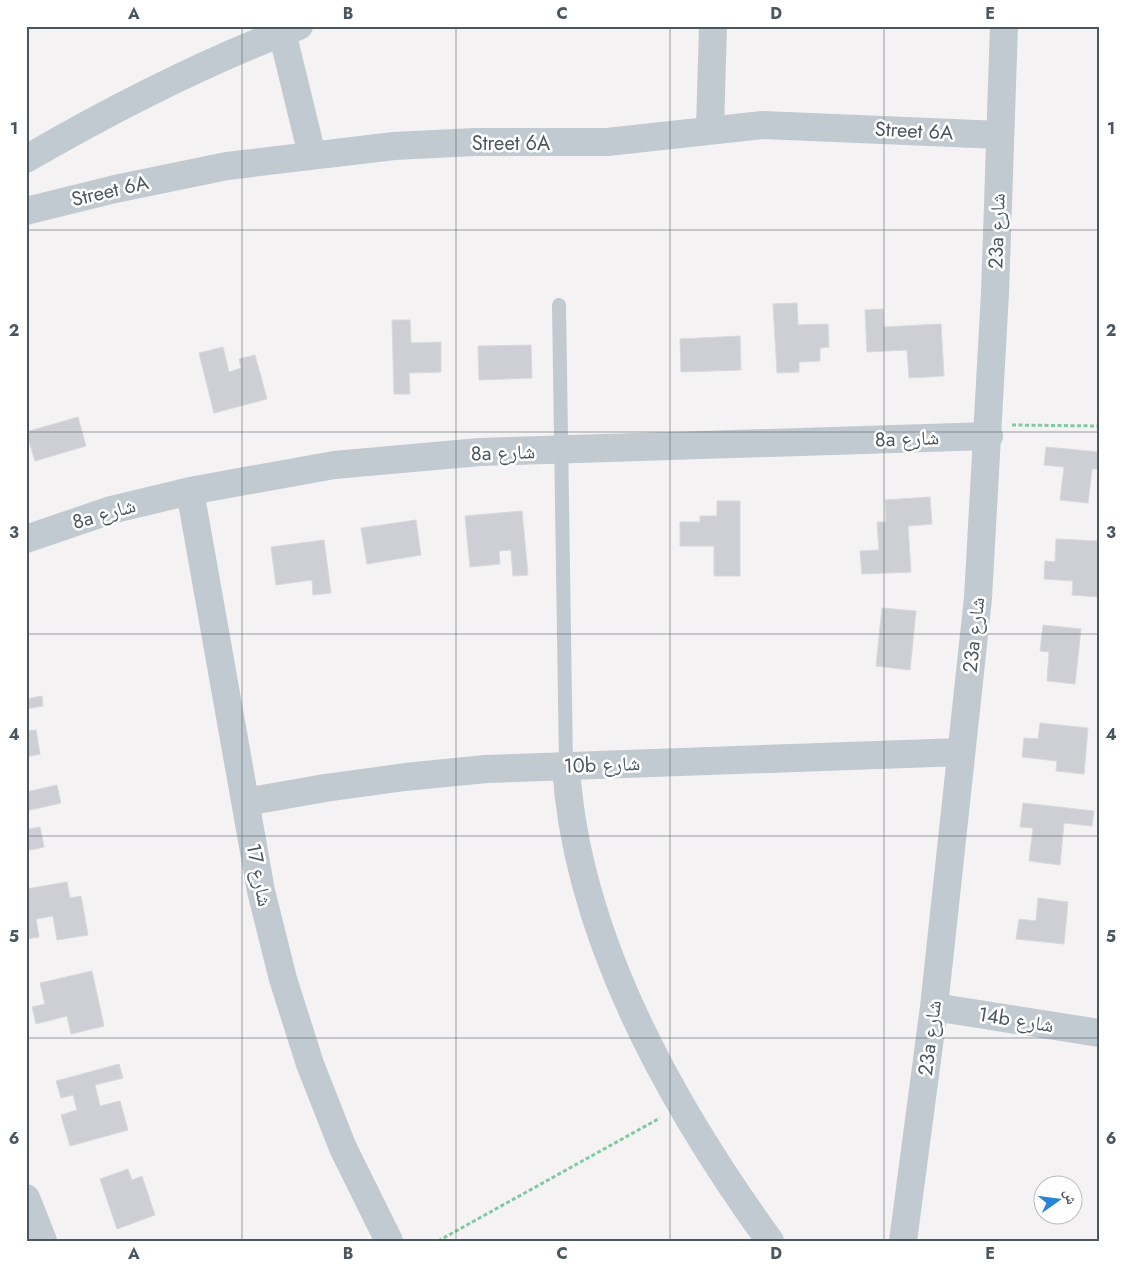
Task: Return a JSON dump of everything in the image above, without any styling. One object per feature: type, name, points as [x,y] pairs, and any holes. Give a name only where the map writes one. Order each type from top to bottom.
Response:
[{"type":"street","points":[[710,130],[713,26]]},
{"type":"street","name":"23a شارع","points":[[903,1241],[934,1007],[978,598],[988,436],[1004,26]]},
{"type":"street","points":[[26,159],[152,90],[291,29],[312,155]]},
{"type":"street","name":"Street 6A","points":[[26,211],[171,177],[312,155],[434,144],[608,142],[710,130],[790,126],[1000,136]]},
{"type":"street","name":"8a شارع","points":[[26,538],[111,510],[190,491],[334,465],[480,452],[560,451],[988,436]]},
{"type":"street","name":"شارع 17","points":[[190,491],[261,891],[283,979],[307,1055],[343,1148],[389,1241]]},
{"type":"street","name":"10b شارع","points":[[246,802],[325,788],[405,777],[486,770],[961,752]]},
{"type":"street","points":[[566,766],[572,827],[587,886],[620,980],[645,1038],[680,1107],[725,1179],[770,1241]]},
{"type":"street","name":"14b شارع","points":[[934,1007],[1099,1033]]},
{"type":"street","points":[[26,1198],[43,1241]]},
{"type":"lane","points":[[559,305],[566,766]]},
{"type":"path","points":[[988,436],[1016,423],[1099,426]]},
{"type":"path","points":[[438,1241],[680,1107]]},
{"type":"building","points":[[797,303],[798,325],[828,324],[829,347],[820,348],[820,361],[799,362],[799,372],[777,373],[773,304]]},
{"type":"building","points":[[883,309],[884,327],[941,324],[944,376],[909,378],[907,350],[867,352],[865,310]]},
{"type":"building","points":[[392,320],[410,320],[411,343],[441,342],[441,372],[409,373],[410,394],[394,394]]},
{"type":"building","points":[[740,336],[741,370],[681,372],[680,339]]},
{"type":"building","points":[[531,345],[532,378],[479,380],[478,346]]},
{"type":"building","points":[[223,347],[229,372],[241,368],[239,359],[255,355],[267,399],[214,413],[199,353]]},
{"type":"building","points":[[78,417],[86,446],[35,461],[26,432]]},
{"type":"building","points":[[1046,447],[1099,452],[1099,469],[1092,469],[1088,503],[1060,500],[1064,467],[1044,465]]},
{"type":"building","points":[[930,497],[932,524],[908,526],[911,572],[862,574],[860,551],[879,550],[877,522],[886,522],[885,500]]},
{"type":"building","points":[[717,501],[740,501],[740,576],[714,576],[714,546],[680,546],[680,522],[700,522],[700,516],[717,516]]},
{"type":"building","points":[[522,511],[528,575],[513,576],[511,550],[499,551],[500,564],[470,567],[465,516]]},
{"type":"building","points":[[416,520],[421,555],[367,564],[361,528]]},
{"type":"building","points":[[1056,539],[1099,541],[1099,597],[1072,595],[1073,581],[1044,579],[1045,561],[1055,562]]},
{"type":"building","points":[[324,540],[331,593],[313,595],[312,580],[276,585],[271,547]]},
{"type":"building","points":[[882,608],[916,611],[910,670],[876,666]]},
{"type":"building","points":[[1043,625],[1081,629],[1075,684],[1047,681],[1049,652],[1040,651]]},
{"type":"building","points":[[42,696],[43,706],[26,709],[26,699]]},
{"type":"building","points":[[1040,723],[1088,728],[1084,774],[1056,771],[1057,761],[1022,757],[1024,738],[1038,739]]},
{"type":"building","points":[[36,730],[40,754],[26,757],[26,731]]},
{"type":"building","points":[[57,785],[61,803],[26,811],[26,792]]},
{"type":"building","points":[[1023,803],[1094,811],[1092,826],[1064,823],[1060,865],[1029,861],[1033,828],[1020,827]]},
{"type":"building","points":[[26,814],[29,829],[40,827],[44,847],[26,851]]},
{"type":"building","points":[[67,882],[70,898],[81,896],[88,935],[57,940],[53,916],[36,919],[39,937],[26,939],[26,889]]},
{"type":"building","points":[[1038,898],[1068,902],[1064,944],[1016,939],[1019,919],[1036,921]]},
{"type":"building","points":[[92,971],[104,1026],[71,1034],[67,1016],[36,1024],[32,1007],[45,1004],[40,983]]},
{"type":"building","points":[[119,1064],[123,1078],[95,1085],[100,1106],[120,1101],[128,1130],[70,1146],[61,1115],[77,1110],[73,1095],[61,1098],[56,1081]]},
{"type":"building","points":[[128,1169],[132,1180],[142,1176],[155,1215],[117,1229],[100,1179]]}]
